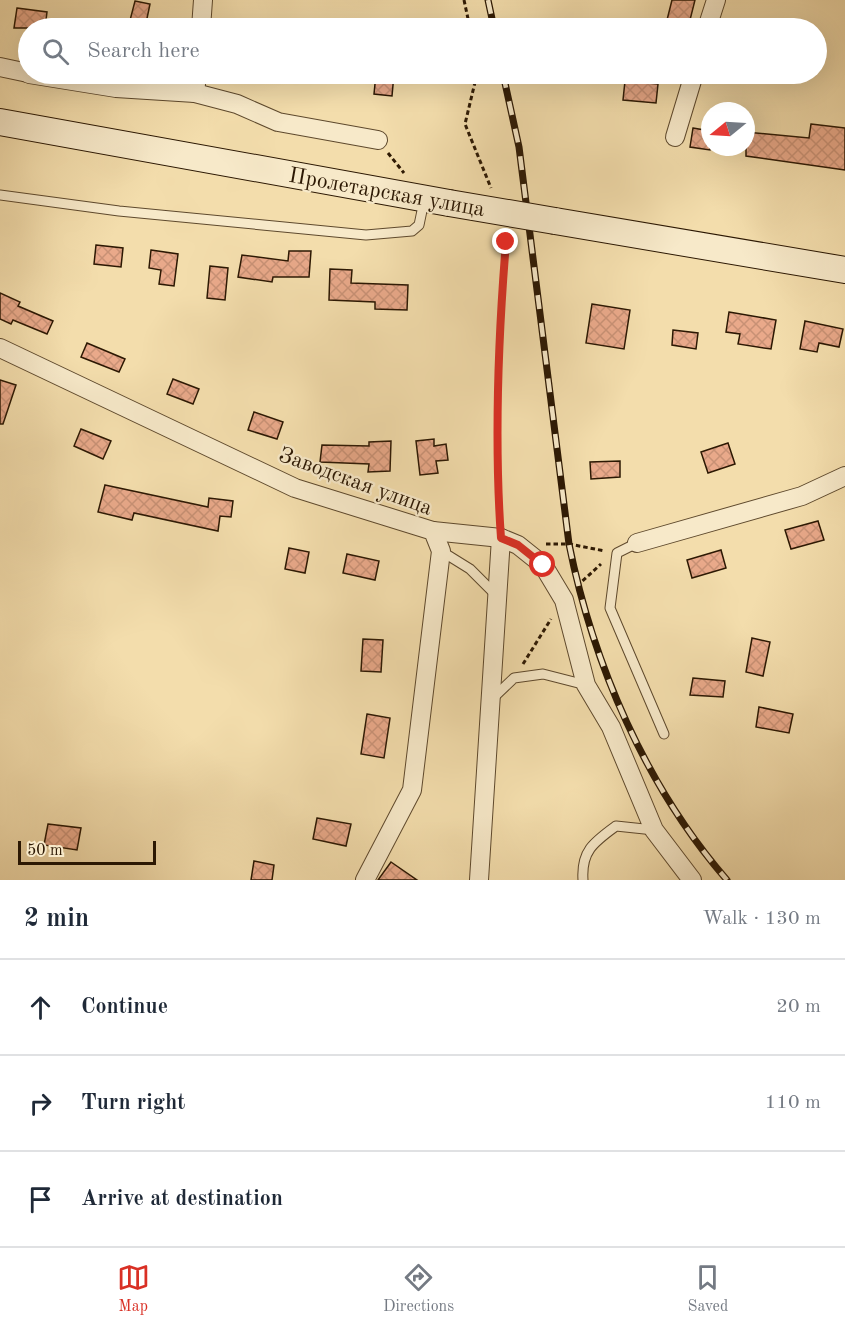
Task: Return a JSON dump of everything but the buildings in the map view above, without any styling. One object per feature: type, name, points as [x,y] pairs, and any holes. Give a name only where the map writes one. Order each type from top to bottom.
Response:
[{"type":"main road","name":"Пролетарская улица","points":[[0,122],[449,203],[845,270]]},
{"type":"street","points":[[202,18],[203,0]]},
{"type":"street","points":[[710,18],[716,0]]},
{"type":"street","points":[[0,68],[18,71]]},
{"type":"street","points":[[93,84],[116,88],[195,93],[237,104],[278,122],[378,140]]},
{"type":"street","points":[[195,93],[196,84]]},
{"type":"street","points":[[675,137],[691,84]]},
{"type":"street","name":"Заводская улица","points":[[0,348],[295,488],[433,531],[441,551],[412,790],[365,880]]},
{"type":"street","points":[[637,543],[802,496],[845,476]]},
{"type":"street","points":[[433,531],[501,538],[518,545],[543,565],[564,600],[586,684],[611,727],[654,830],[692,880]]},
{"type":"street","points":[[479,880],[501,538]]},
{"type":"lane","points":[[0,195],[119,211],[366,235],[412,231],[418,225],[424,198]]},
{"type":"lane","points":[[637,543],[616,553],[610,608],[664,734]]},
{"type":"lane","points":[[441,551],[470,569],[496,595]]},
{"type":"lane","points":[[491,699],[514,678],[547,674],[586,684]]},
{"type":"lane","points":[[583,880],[582,865],[593,843],[616,826],[654,830]]},
{"type":"path","points":[[464,0],[468,18]]},
{"type":"path","points":[[475,84],[465,124],[491,189]]},
{"type":"path","points":[[378,140],[424,198]]},
{"type":"path","points":[[501,538],[497,481],[502,294],[506,242],[503,231]]},
{"type":"railway","points":[[488,0],[492,18]]},
{"type":"railway","points":[[505,84],[519,147],[569,544],[579,589],[608,679],[648,764],[698,844],[727,880]]},
{"type":"route","points":[[506,242],[502,294],[497,481],[501,538],[518,545],[543,565]]}]
